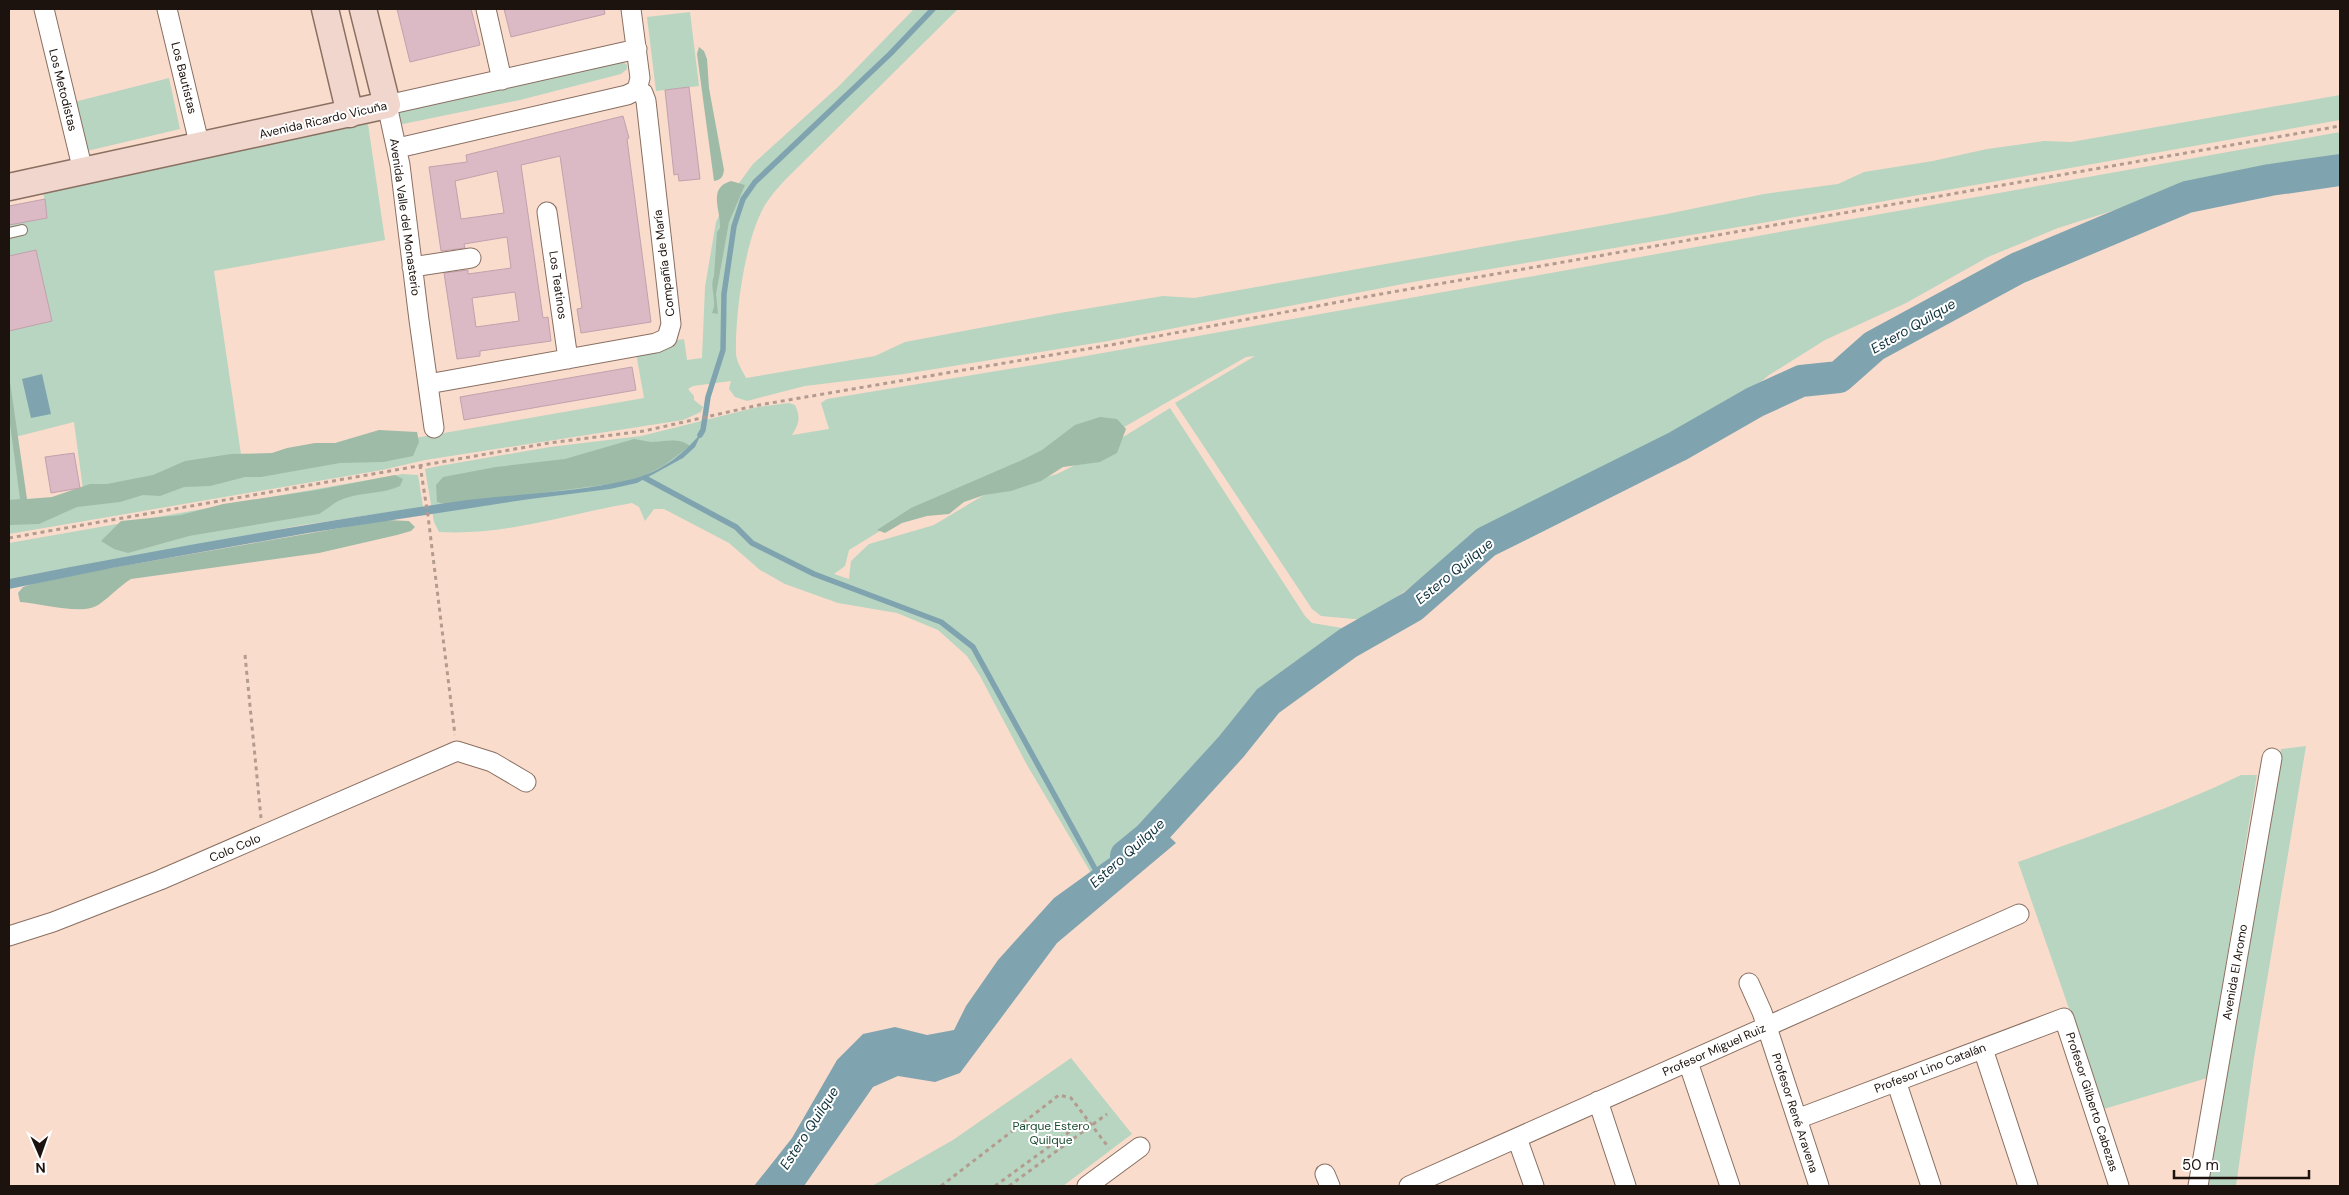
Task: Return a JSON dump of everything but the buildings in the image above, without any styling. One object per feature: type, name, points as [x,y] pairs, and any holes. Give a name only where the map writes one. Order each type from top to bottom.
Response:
[{"type":"street","name":"Los Metodistas","points":[[44,9],[83,171]]},
{"type":"street","name":"Los Bautistas","points":[[167,9],[200,147]]},
{"type":"street","points":[[325,9],[350,114]]},
{"type":"street","name":"Avenida Valle del Monasterio","points":[[363,9],[398,148],[434,428]]},
{"type":"street","points":[[486,9],[502,80]]},
{"type":"street","name":"Compañía de María","points":[[428,384],[656,343],[667,338],[671,330],[646,101],[643,93],[637,90],[640,78],[631,9]]},
{"type":"street","name":"Avenida Ricardo Vicuña","points":[[9,187],[200,147],[637,49]]},
{"type":"street","points":[[398,148],[519,122],[627,95],[637,90]]},
{"type":"street","name":"Los Teatinos","points":[[547,212],[568,359]]},
{"type":"street","points":[[412,266],[471,258]]},
{"type":"street","points":[[457,752],[492,762],[526,782]]},
{"type":"street","name":"Colo Colo","points":[[9,936],[80,912],[457,752]]},
{"type":"street","name":"Avenida El Aromo","points":[[2198,1186],[2272,758]]},
{"type":"street","name":"Profesor Miguel Ruiz","points":[[1409,1186],[1430,1182],[1517,1138],[1598,1101],[2019,914]]},
{"type":"street","name":"Profesor René Aravena","points":[[1749,983],[1767,1027],[1819,1186]]},
{"type":"street","name":"Profesor Lino Catalán","points":[[1797,1119],[2064,1018]]},
{"type":"street","name":"Profesor Gilberto Cabezas","points":[[2064,1018],[2119,1186]]},
{"type":"street","points":[[1983,1048],[2028,1186]]},
{"type":"street","points":[[1688,1062],[1730,1186]]},
{"type":"street","points":[[1896,1081],[1931,1186]]},
{"type":"street","points":[[1598,1101],[1626,1186]]},
{"type":"street","points":[[1517,1138],[1534,1186]]},
{"type":"street","points":[[1087,1186],[1104,1180],[1119,1162],[1140,1147]]},
{"type":"lane","points":[[9,233],[22,230]]},
{"type":"path","points":[[9,538],[550,443],[644,431],[758,405],[1106,346],[1381,294],[2340,126]]},
{"type":"path","points":[[420,465],[427,505],[457,752]]},
{"type":"path","points":[[244,655],[262,836]]},
{"type":"path","points":[[941,1186],[1059,1095],[1070,1098],[1119,1162]]},
{"type":"path","points":[[1009,1186],[1107,1114]]},
{"type":"path","points":[[995,1186],[1087,1119]]},
{"type":"green space","points":[[914,9],[958,9],[786,179],[764,206],[749,247],[737,320],[736,356],[746,378],[875,356],[905,342],[1060,313],[1163,296],[1194,298],[1667,214],[1764,194],[1838,184],[1864,172],[1933,161],[1987,149],[2044,141],[2071,142],[2340,95],[2340,120],[1756,224],[1413,282],[1108,341],[904,374],[805,386],[747,401],[735,397],[729,389],[731,381],[693,386],[688,389],[694,396],[694,400],[703,407],[701,412],[683,420],[425,460],[382,470],[9,534],[9,221],[10,224],[47,218],[43,190],[368,124],[385,240],[214,271],[243,468],[644,398],[635,347],[684,339],[687,360],[702,358],[705,287],[716,222],[728,198],[753,164],[839,86]],"holes":[[[74,422],[84,497],[24,508],[15,437]]]},
{"type":"green space","points":[[690,12],[699,86],[656,91],[647,17]]},
{"type":"green space","points":[[699,47],[704,51],[707,59],[709,88],[724,170],[721,178],[714,181],[697,54]]},
{"type":"green space","points":[[622,61],[627,65],[627,69],[621,74],[520,100],[398,125],[396,114],[399,112]]},
{"type":"green space","points":[[169,78],[180,129],[87,151],[74,102]]},
{"type":"green space","points":[[2340,132],[2340,161],[2162,192],[2156,197],[2058,228],[1988,257],[1906,303],[1825,340],[1769,375],[1749,392],[1701,421],[1581,478],[1482,535],[1365,620],[1321,616],[1312,609],[1175,403],[1255,356],[1246,357],[1105,438],[911,512],[849,550],[845,566],[834,574],[849,579],[851,561],[869,544],[934,525],[984,495],[1057,474],[1091,457],[1170,408],[1305,616],[1312,623],[1354,630],[1263,698],[1241,720],[1170,803],[1138,834],[1091,873],[1027,765],[980,676],[967,656],[938,630],[897,613],[838,603],[785,584],[760,570],[729,543],[664,509],[654,509],[645,521],[639,507],[632,503],[488,531],[439,532],[434,522],[425,469],[439,466],[550,447],[641,436],[758,407],[789,403],[795,405],[799,417],[798,424],[792,435],[829,429],[821,403],[827,399],[1052,362]]},
{"type":"green space","points":[[731,181],[745,185],[729,222],[716,294],[718,314],[712,313],[714,304],[712,285],[717,232],[720,228],[717,194],[724,184]]},
{"type":"green space","points":[[9,375],[27,499],[52,497],[90,484],[107,484],[153,475],[185,461],[231,454],[272,453],[315,443],[335,443],[379,430],[417,432],[419,442],[413,456],[383,462],[340,463],[261,477],[245,477],[210,486],[184,487],[160,496],[143,495],[120,502],[77,507],[39,524],[9,525],[9,500],[20,499],[9,416]]},
{"type":"green space","points":[[1100,417],[1117,419],[1126,429],[1117,453],[1100,462],[1063,467],[1041,481],[1011,491],[984,495],[964,502],[949,514],[927,516],[902,523],[885,533],[877,530],[911,508],[1020,461],[1042,450],[1075,425]]},
{"type":"green space","points":[[634,439],[651,442],[676,441],[690,446],[663,466],[634,481],[448,505],[437,502],[436,485],[443,477],[496,467],[565,459]]},
{"type":"green space","points":[[402,474],[418,475],[423,507],[303,525],[9,579],[9,543]]},
{"type":"green space","points":[[395,475],[403,479],[400,486],[342,499],[319,514],[189,536],[128,553],[114,549],[101,541],[121,521],[181,515],[223,504],[317,490]]},
{"type":"green space","points":[[386,520],[409,521],[415,527],[411,531],[397,535],[319,553],[131,579],[98,605],[87,609],[68,609],[20,602],[18,593],[23,587],[47,579]]},
{"type":"green space","points":[[2306,746],[2254,1058],[2236,1186],[2206,1186],[2281,749]]},
{"type":"green space","points":[[2241,775],[2257,775],[2207,1078],[2104,1109],[2018,862],[2158,811]]},
{"type":"green space","name":"Parque Estero Quilque","points":[[1071,1058],[1132,1134],[1063,1186],[872,1186],[953,1140]]},
{"type":"water","points":[[42,374],[51,414],[31,418],[22,379]]},
{"type":"water","points":[[703,430],[695,447],[683,458],[637,483],[610,489],[530,499],[308,533],[112,568],[9,589],[9,579],[230,538],[453,502],[566,490],[633,479],[654,471],[672,460],[689,446]]},
{"type":"water","points":[[1152,820],[1176,843],[1057,943],[960,1073],[935,1082],[898,1076],[873,1087],[804,1186],[754,1186],[792,1138],[837,1060],[863,1034],[895,1027],[927,1035],[954,1030],[966,1006],[998,960],[1054,898],[1129,844]]},
{"type":"waterway","points":[[700,435],[703,430],[708,397],[723,350],[724,294],[734,226],[743,199],[755,182],[890,54],[933,9]]},
{"type":"waterway","name":"Estero Quilque","points":[[1126,856],[1148,838],[1231,747],[1268,701],[1348,643],[1413,606],[1486,542],[1678,446],[1755,402],[1801,381],[1839,377],[1874,346],[2018,268],[2187,197],[2270,180],[2340,170]]},
{"type":"waterway","points":[[645,478],[736,527],[752,543],[814,574],[941,622],[973,647],[1099,876]]}]
